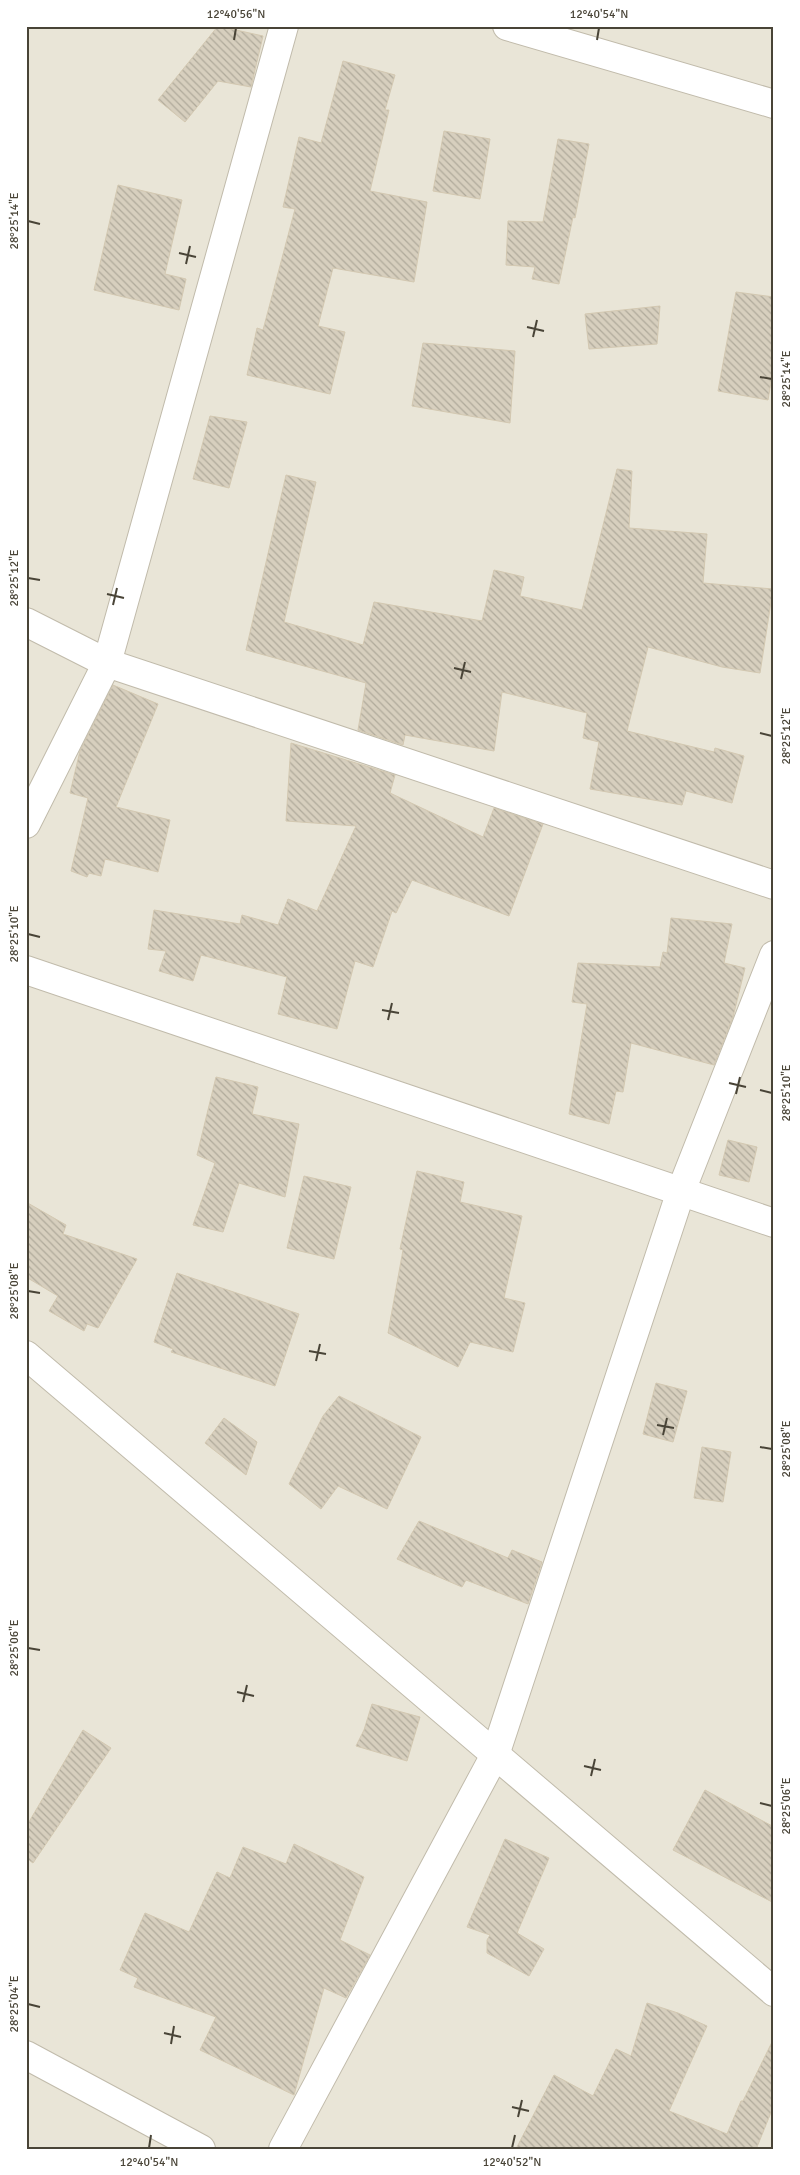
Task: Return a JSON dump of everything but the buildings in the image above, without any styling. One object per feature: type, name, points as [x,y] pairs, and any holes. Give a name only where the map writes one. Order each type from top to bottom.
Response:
[{"type":"street","points":[[26,824],[107,663],[284,26]]},
{"type":"street","points":[[507,26],[774,104]]},
{"type":"street","points":[[26,622],[107,663],[774,885]]},
{"type":"street","points":[[283,2149],[496,1755],[681,1192],[774,955]]},
{"type":"street","points":[[26,970],[774,1223]]},
{"type":"street","points":[[26,1355],[774,1992]]},
{"type":"street","points":[[26,2055],[201,2149]]},
{"type":"shaded area","points":[[26,26],[774,26],[774,2149],[26,2149]]}]
